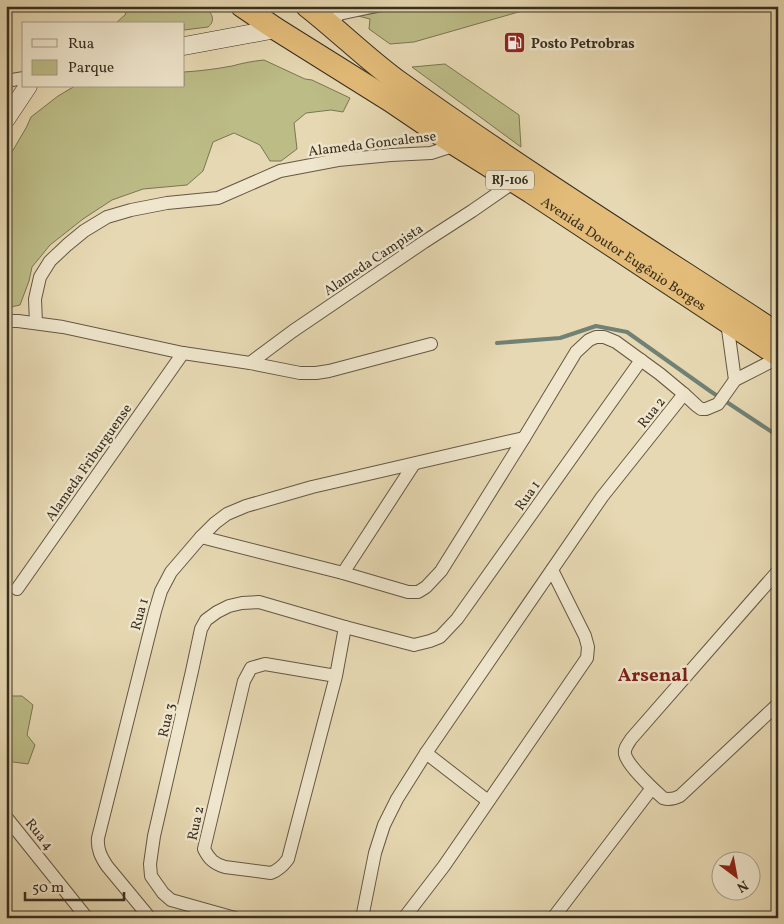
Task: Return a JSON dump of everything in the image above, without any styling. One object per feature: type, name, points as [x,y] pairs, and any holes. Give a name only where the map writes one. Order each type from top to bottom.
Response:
[{"type":"highway","name":"Avenida Doutor Eugênio Borges","points":[[242,6],[391,101],[456,146],[531,192],[778,356]]},
{"type":"highway","name":"Avenida Doutor Eugênio Borges","points":[[307,6],[413,92],[544,182],[778,334]]},
{"type":"street","points":[[331,24],[339,14],[376,6]]},
{"type":"street","points":[[185,46],[276,29]]},
{"type":"street","points":[[6,81],[22,78]]},
{"type":"street","points":[[6,120],[27,88]]},
{"type":"street","name":"Alameda Goncalense","points":[[36,323],[35,299],[40,276],[50,260],[84,231],[107,217],[158,205],[218,198],[280,171],[338,160],[431,153],[456,146]]},
{"type":"street","name":"Alameda Campista","points":[[250,362],[514,182]]},
{"type":"street","points":[[6,322],[18,321],[64,327],[183,353],[250,362],[300,373],[316,373],[431,344]]},
{"type":"street","points":[[727,322],[735,380]]},
{"type":"street","name":"Rua 2","points":[[343,573],[408,592],[418,592],[426,587],[441,571],[576,352],[589,340],[596,337],[604,337],[616,342],[684,394],[602,497],[552,570]]},
{"type":"street","name":"Alameda Friburguense","points":[[17,589],[183,353]]},
{"type":"street","points":[[684,394],[701,409],[706,409],[722,398],[735,380],[778,356]]},
{"type":"street","name":"Rua 1","points":[[344,628],[414,645],[440,637],[447,631],[641,360]]},
{"type":"street","name":"Rua 1","points":[[150,918],[102,859],[97,846],[155,611],[161,590],[171,572],[215,523],[227,514],[246,506],[312,487],[524,438]]},
{"type":"street","points":[[202,537],[343,573],[414,464]]},
{"type":"street","points":[[362,918],[375,853],[384,825],[397,799],[426,753],[552,570],[585,636],[588,647],[586,658],[444,866],[404,918]]},
{"type":"street","points":[[778,571],[626,747],[626,756],[639,775],[663,798],[674,799],[680,796],[778,704]]},
{"type":"street","name":"Rua 3","points":[[235,918],[171,900],[163,893],[151,876],[150,864],[154,836],[192,672],[200,629],[206,620],[229,606],[259,602],[344,628]]},
{"type":"street","name":"Rua 2","points":[[336,676],[265,664],[251,668],[244,681],[204,849],[210,859],[219,866],[271,873],[283,866],[290,851],[336,676],[344,628]]},
{"type":"street","points":[[426,753],[488,801]]},
{"type":"street","points":[[553,918],[652,788]]},
{"type":"street","name":"Rua 4","points":[[6,817],[83,913]]},
{"type":"street","points":[[70,918],[83,913]]},
{"type":"green space","points":[[124,6],[203,6],[212,16],[212,21],[208,27],[185,30],[185,22],[117,22],[126,14],[123,9]]},
{"type":"green space","points":[[416,6],[522,6],[522,11],[414,42],[390,44],[369,29],[370,19],[358,16]]},
{"type":"green space","points":[[264,60],[350,98],[343,112],[331,110],[306,113],[294,123],[297,149],[281,161],[270,161],[260,145],[234,133],[213,142],[203,171],[187,185],[143,189],[112,200],[83,219],[50,245],[32,267],[20,305],[6,308],[6,162],[31,117],[72,88],[185,88],[185,72],[220,68]]},
{"type":"green space","points":[[445,64],[519,115],[521,147],[412,67]]},
{"type":"green space","points":[[6,696],[22,696],[33,705],[27,735],[35,745],[28,764],[6,761]]},
{"type":"waterway","points":[[497,343],[560,338],[596,326],[627,332],[710,391],[778,436]]},
{"type":"place","name":"Posto Petrobras","points":[[515,43]]},
{"type":"district","name":"Arsenal","points":[[653,674]]}]
